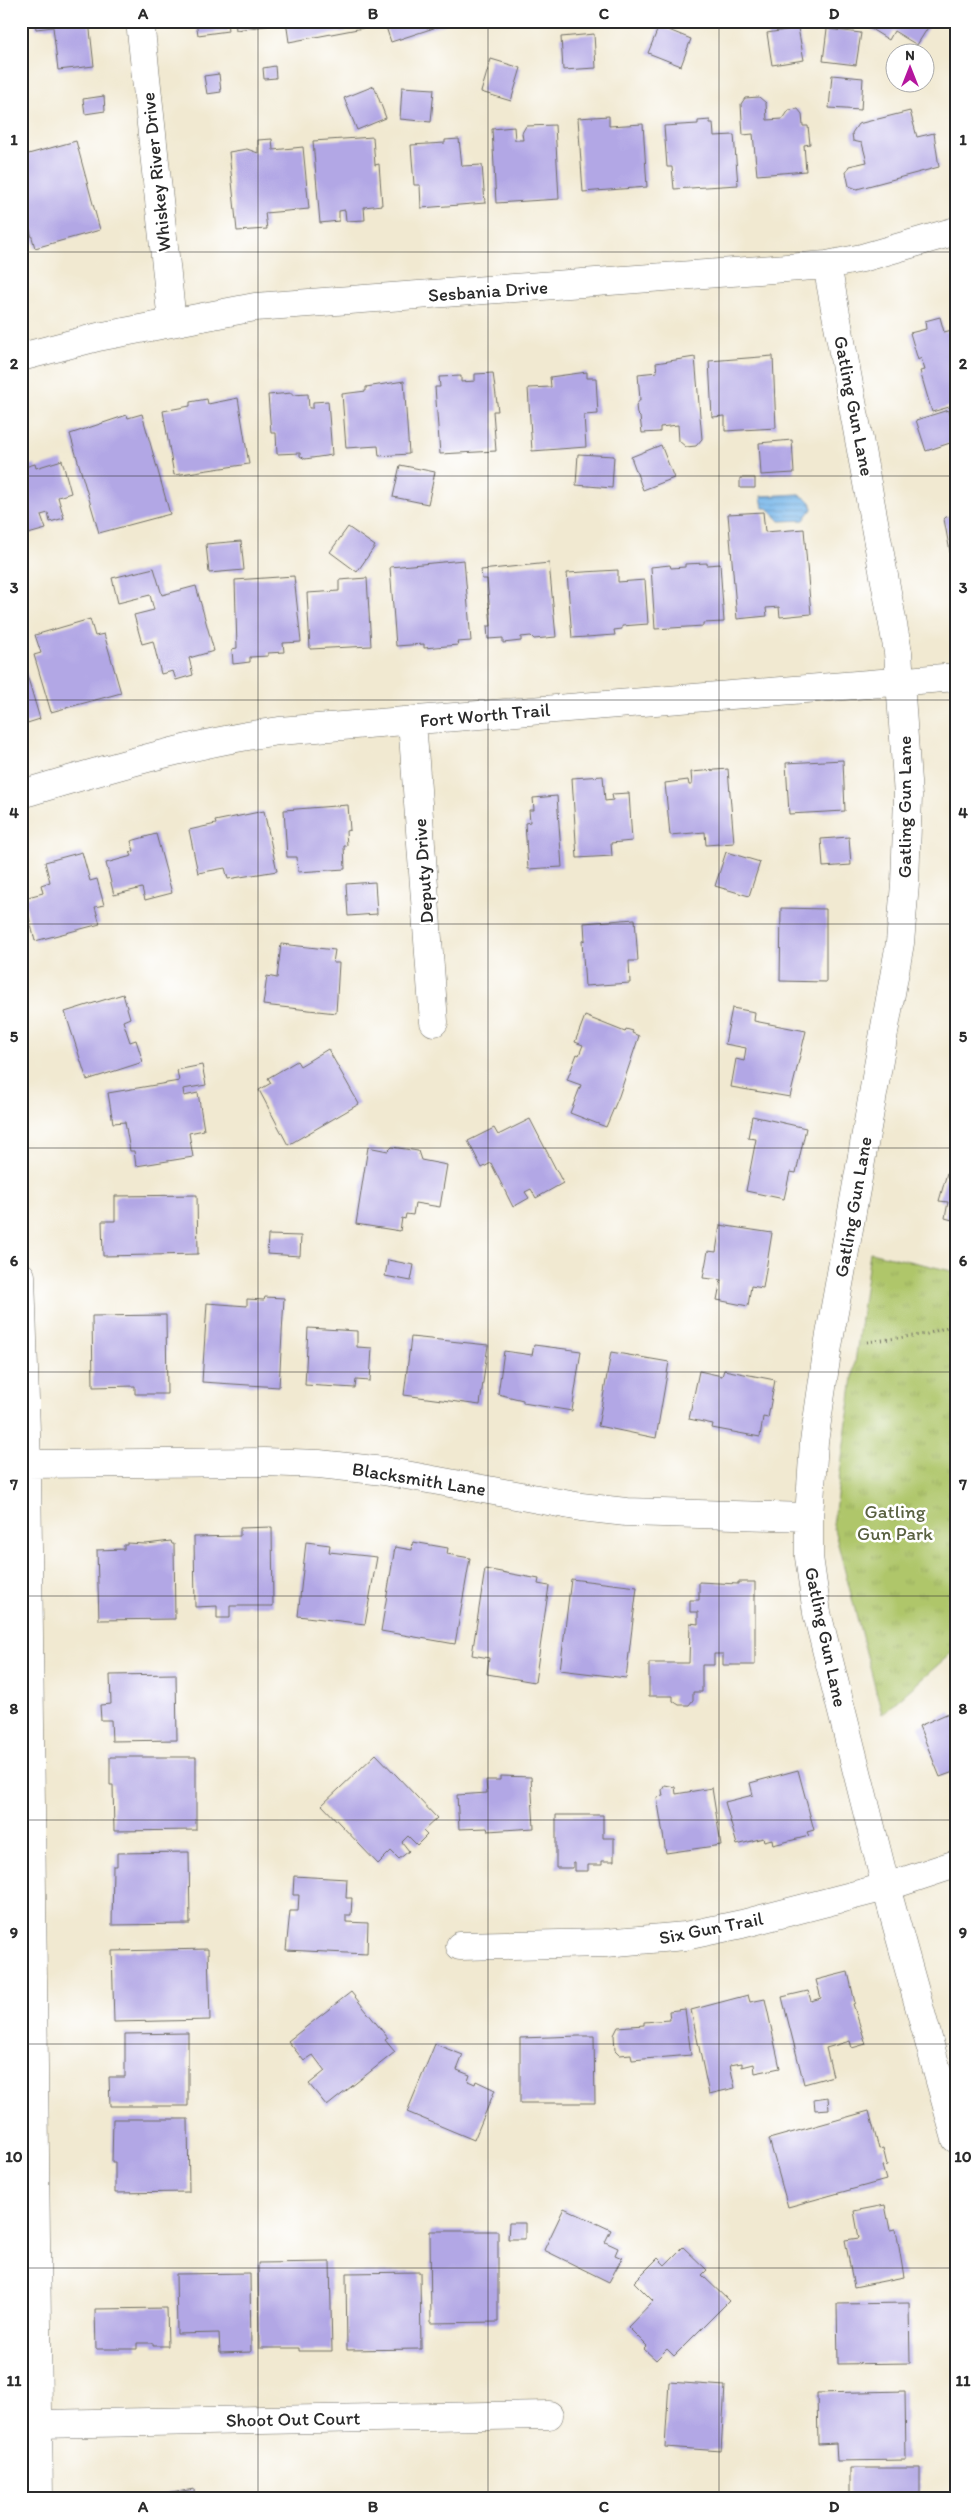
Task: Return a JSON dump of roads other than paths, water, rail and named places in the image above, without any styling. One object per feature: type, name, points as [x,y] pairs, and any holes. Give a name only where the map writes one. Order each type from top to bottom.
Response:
[{"type":"street","name":"Whiskey River Drive","points":[[140,21],[172,322]]},
{"type":"street","name":"Sesbania Drive","points":[[21,358],[98,337],[255,307],[827,265],[862,258],[956,231]]},
{"type":"street","name":"Gatling Gun Lane","points":[[827,265],[893,620],[901,682],[908,796],[905,884],[900,943],[828,1346],[814,1442],[809,1517],[809,1558],[817,1613],[886,1887],[956,2139]]},
{"type":"street","name":"Fort Worth Trail","points":[[21,794],[166,752],[228,738],[279,731],[956,677]]},
{"type":"street","name":"Deputy Drive","points":[[412,721],[434,1022]]},
{"type":"street","points":[[21,1276],[27,1464],[25,1666],[37,2424],[40,2499]]},
{"type":"street","name":"Blacksmith Lane","points":[[27,1464],[264,1462],[319,1464],[384,1471],[581,1508],[626,1512],[809,1517]]},
{"type":"street","name":"Six Gun Trail","points":[[460,1946],[605,1943],[685,1936],[742,1924],[886,1887],[956,1864]]},
{"type":"street","name":"Shoot Out Court","points":[[37,2424],[549,2415]]},
{"type":"water","points":[[799,494],[811,502],[812,509],[804,520],[780,521],[768,508],[763,508],[761,496]]},
{"type":"park label","name":"Gatling Gun Park","points":[[895,1522]]}]
